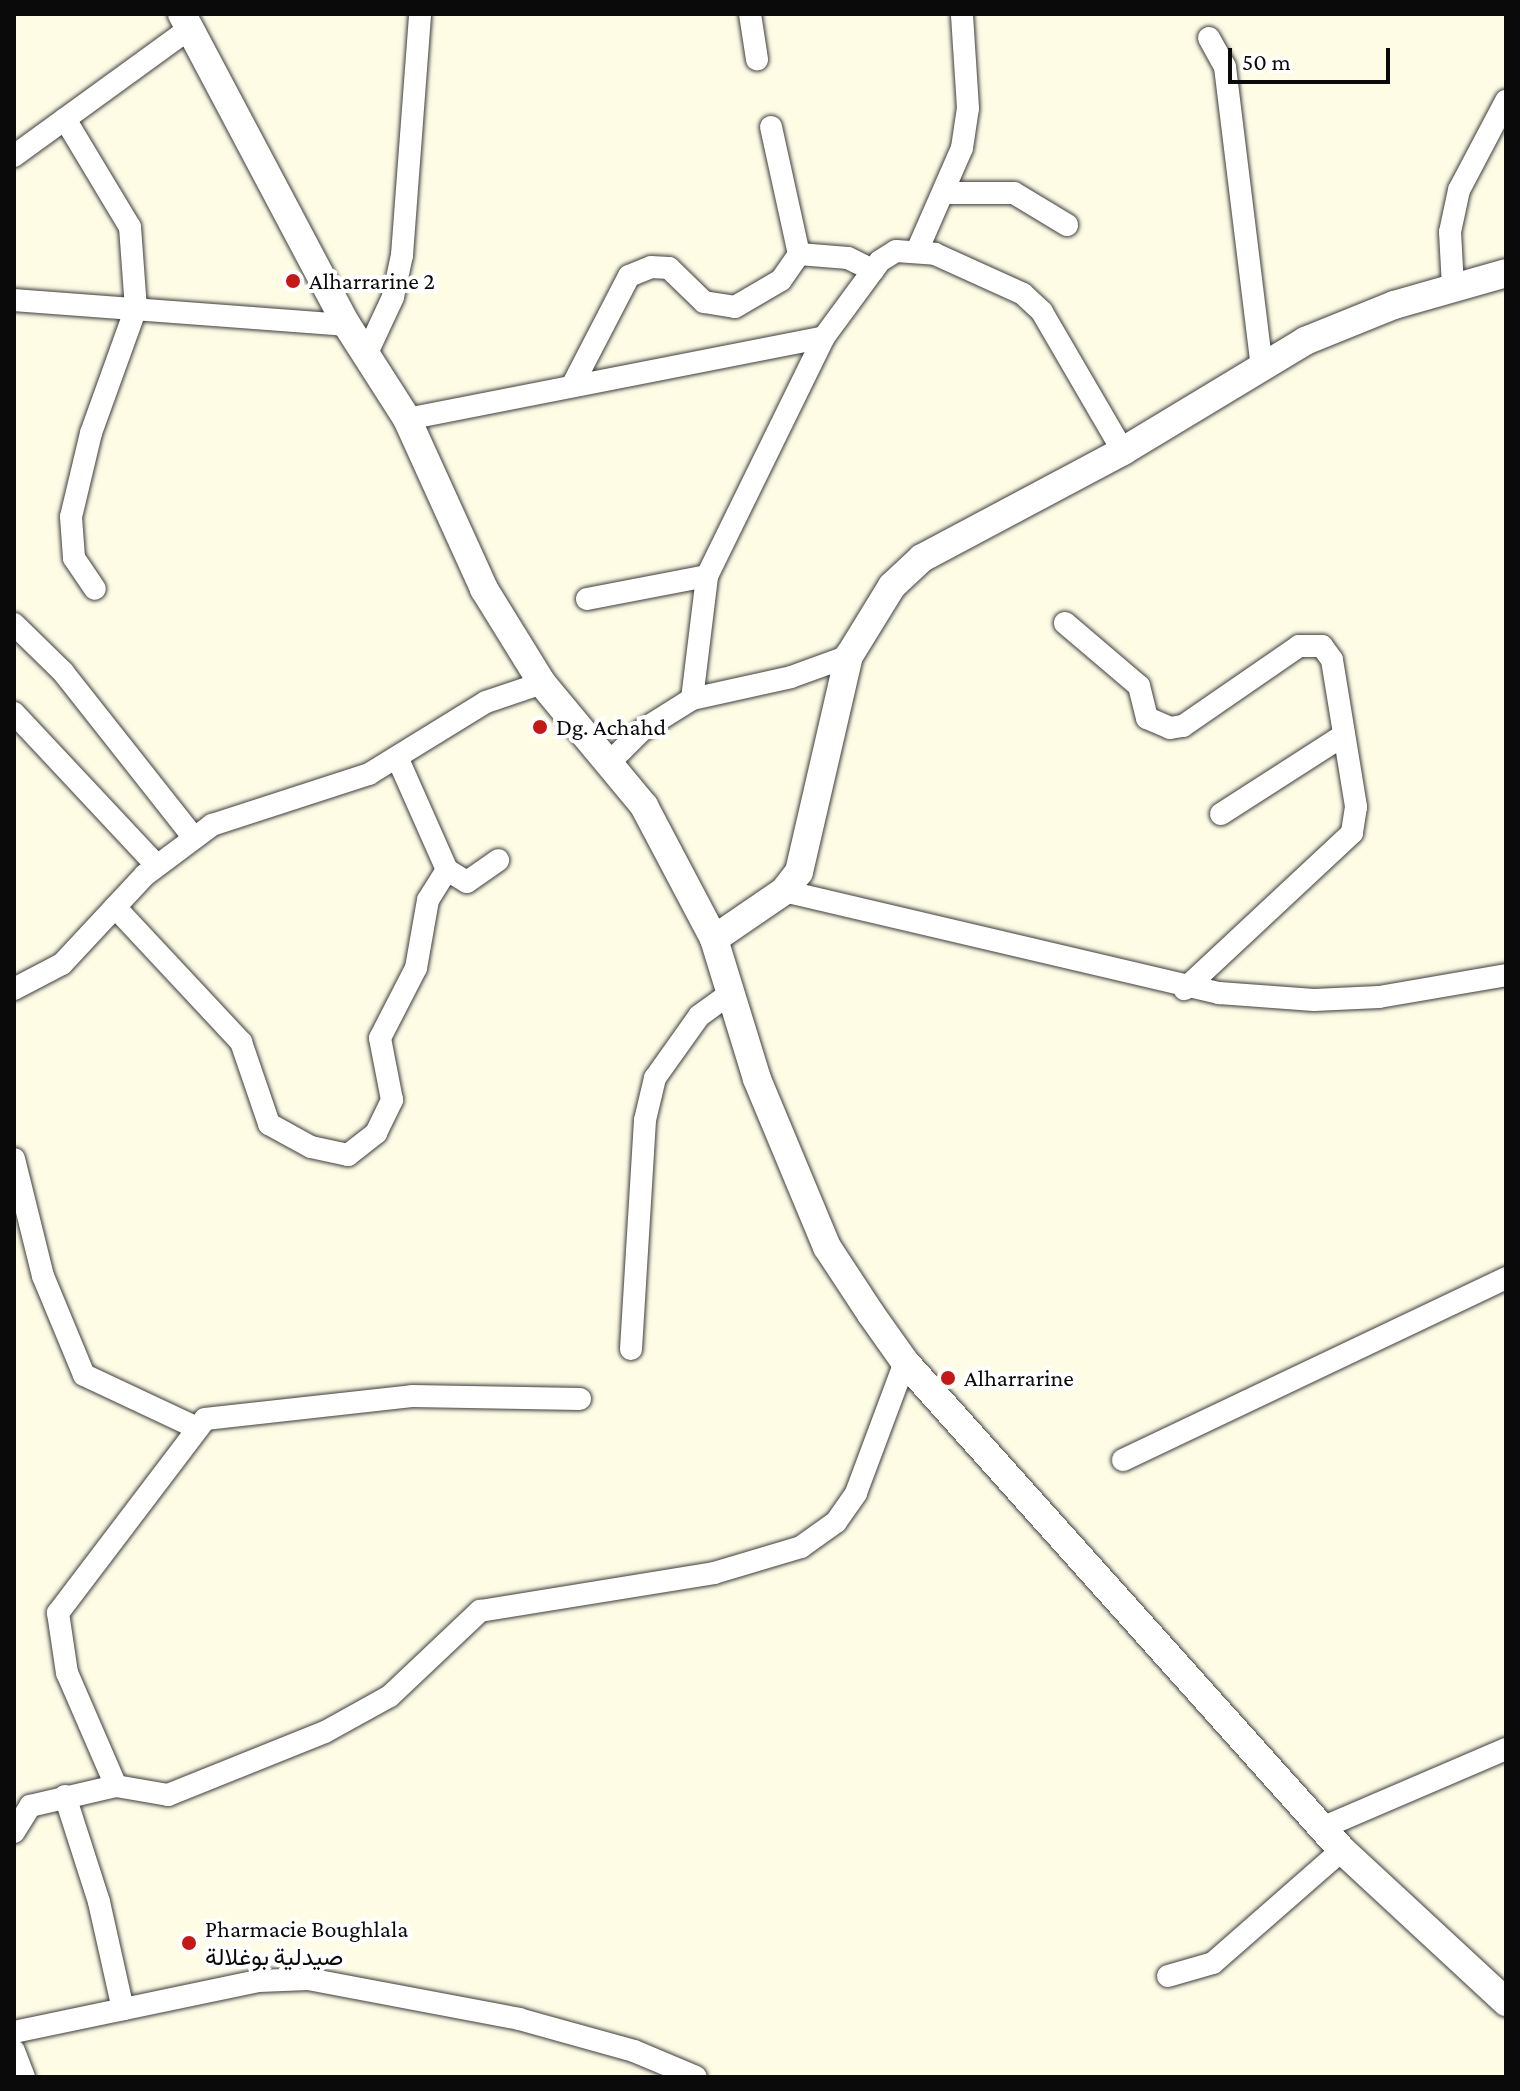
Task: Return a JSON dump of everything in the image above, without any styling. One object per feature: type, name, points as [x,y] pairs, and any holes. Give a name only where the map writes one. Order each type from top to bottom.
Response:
[{"type":"street","points":[[366,355],[393,297],[402,255],[420,14]]},
{"type":"street","points":[[750,14],[757,59]]},
{"type":"street","points":[[917,251],[947,193],[968,108],[962,14]]},
{"type":"street","points":[[14,156],[186,22],[347,325],[407,419],[484,589],[542,683],[644,806],[714,939],[757,1079],[827,1247],[905,1362],[1342,1850],[1506,2002]]},
{"type":"street","points":[[1209,38],[1225,67],[1262,367]]},
{"type":"street","points":[[1453,287],[1450,232],[1459,190],[1506,101]]},
{"type":"street","points":[[65,119],[130,227],[136,308],[91,433],[71,517],[74,558],[95,589]]},
{"type":"street","points":[[572,386],[629,276],[651,267],[669,268],[704,302],[735,307],[781,280],[799,254],[771,127]]},
{"type":"street","points":[[947,193],[1014,193],[1067,225]]},
{"type":"street","points":[[692,699],[707,576],[824,337],[873,270],[896,251],[917,251],[998,280],[1042,312],[1123,451]]},
{"type":"street","points":[[799,254],[848,258],[873,270]]},
{"type":"street","points":[[714,939],[784,891],[807,850],[849,656],[892,586],[922,558],[1123,451],[1305,341],[1453,287],[1506,273]]},
{"type":"street","points":[[14,300],[347,325]]},
{"type":"street","points":[[407,419],[824,337]]},
{"type":"street","points":[[587,599],[707,576]]},
{"type":"street","points":[[1065,623],[1139,686],[1147,718],[1170,728],[1183,726],[1299,646],[1322,646],[1332,660],[1356,807],[1352,833],[1185,989]]},
{"type":"street","points":[[14,624],[63,672],[194,838]]},
{"type":"street","points":[[610,762],[641,731],[692,699],[791,677],[849,656]]},
{"type":"street","points":[[14,989],[62,964],[156,865],[194,838],[239,814],[369,774],[486,702],[542,683]]},
{"type":"street","points":[[14,713],[156,865]]},
{"type":"street","points":[[1221,814],[1344,735]]},
{"type":"street","points":[[397,757],[447,870],[467,882],[498,860]]},
{"type":"street","points":[[115,907],[241,1042],[269,1124],[311,1147],[348,1155],[376,1133],[392,1100],[380,1038],[416,968],[428,900],[447,870]]},
{"type":"street","points":[[784,891],[1185,989],[1314,1000],[1379,997],[1506,975]]},
{"type":"street","points":[[631,1349],[645,1120],[655,1078],[699,1016],[731,993]]},
{"type":"street","points":[[14,1159],[43,1276],[84,1375],[197,1428]]},
{"type":"street","points":[[1123,1460],[1506,1278]]},
{"type":"street","points":[[14,1832],[30,1806],[116,1786],[168,1795],[325,1732],[390,1696],[480,1611],[714,1573],[801,1547],[836,1522],[856,1493],[905,1362]]},
{"type":"street","points":[[116,1786],[67,1673],[58,1613],[197,1428],[233,1413],[412,1396],[580,1399]]},
{"type":"street","points":[[1324,1827],[1506,1749]]},
{"type":"street","points":[[65,1796],[99,1902],[123,2009]]},
{"type":"street","points":[[1168,1976],[1213,1963],[1342,1850]]},
{"type":"street","points":[[14,2032],[259,1981],[308,1979],[519,2019],[634,2051],[696,2077]]},
{"type":"street","points":[[14,2051],[24,2077]]},
{"type":"place","name":"Alharrarine 2","points":[[293,281]]},
{"type":"place","name":"Dg. Achahd","points":[[540,727]]},
{"type":"place","name":"Alharrarine","points":[[948,1378]]},
{"type":"place","name":"Pharmacie Boughlala صيدلية بوغلالة","points":[[189,1943]]}]
